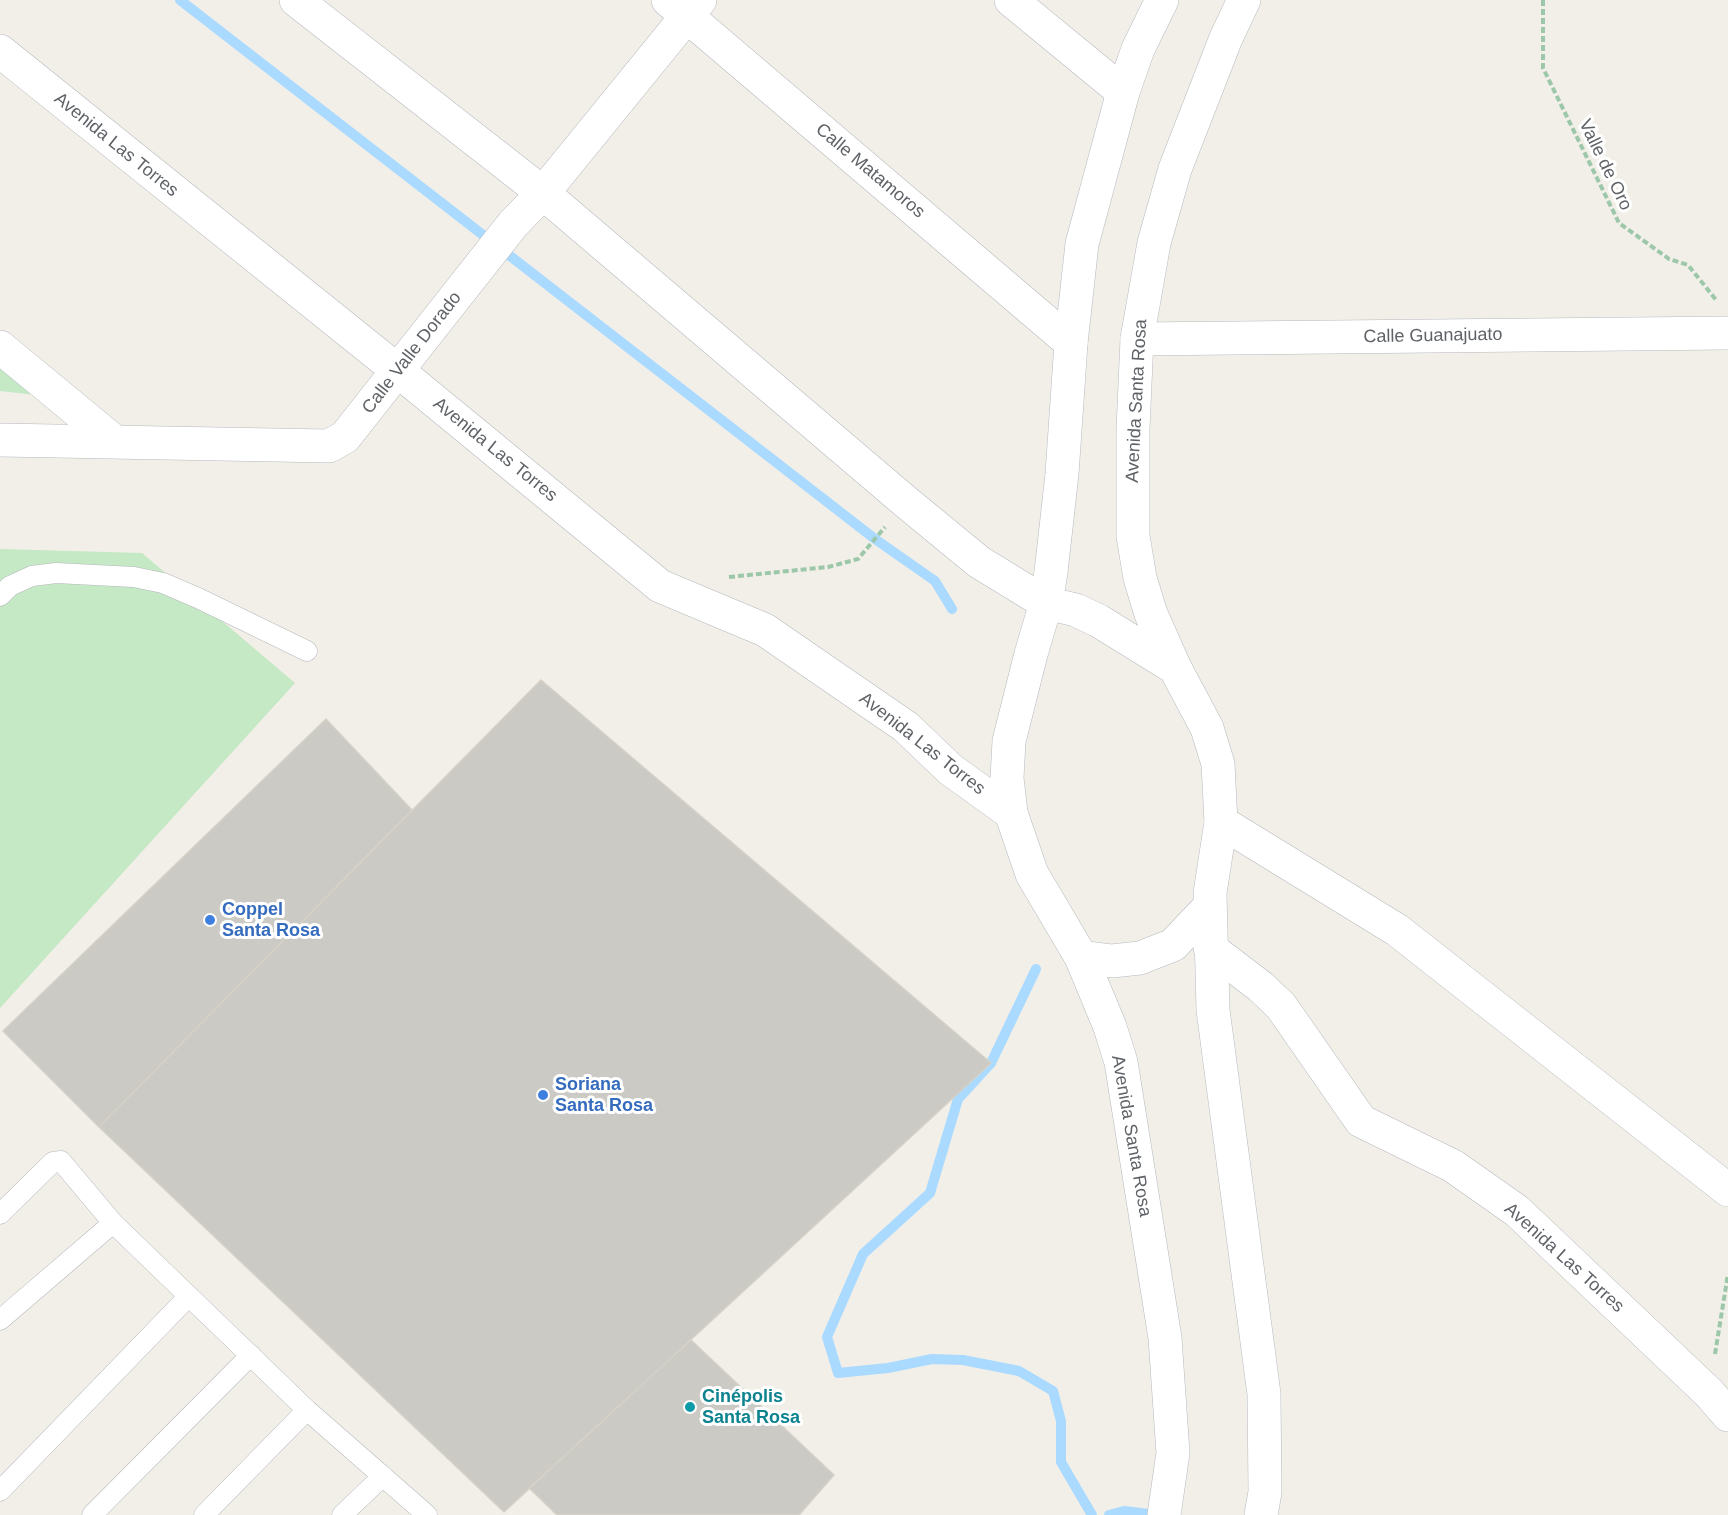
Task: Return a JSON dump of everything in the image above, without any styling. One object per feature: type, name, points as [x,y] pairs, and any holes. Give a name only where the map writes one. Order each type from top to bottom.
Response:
[{"type":"street","points":[[296,0],[543,193],[906,502],[979,561],[1046,603],[1076,610],[1099,621],[1175,668]]},
{"type":"street","points":[[1011,0],[1123,92]]},
{"type":"street","name":"Avenida Santa Rosa","points":[[1162,0],[1138,49],[1123,92],[1082,244],[1071,343],[1062,474],[1046,603],[1030,654],[1009,741],[1007,778],[1011,813],[1032,874],[1081,957],[1110,1027],[1121,1062],[1165,1338],[1173,1453],[1164,1515]]},
{"type":"street","name":"Avenida Santa Rosa","points":[[1244,0],[1226,38],[1175,169],[1154,243],[1137,339],[1133,429],[1133,536],[1140,578],[1150,614],[1207,729],[1218,764],[1221,822],[1210,893],[1213,1010],[1264,1394],[1265,1492],[1262,1515]]},
{"type":"street","name":"Calle Valle Dorado","points":[[0,440],[329,446],[345,437],[513,224],[543,193],[685,5]]},
{"type":"street","name":"Calle Matamoros","points":[[685,5],[1071,343]]},
{"type":"street","name":"Avenida Las Torres","points":[[0,51],[397,370],[660,586],[765,630],[906,727],[951,770],[1011,813]]},
{"type":"street","name":"Calle Guanajuato","points":[[1137,339],[1726,332]]},
{"type":"street","points":[[0,347],[115,442]]},
{"type":"street","points":[[1221,822],[1397,930],[1728,1190]]},
{"type":"street","points":[[1081,957],[1112,961],[1140,958],[1165,949],[1173,945],[1210,906]]},
{"type":"street","name":"Avenida Las Torres","points":[[1210,948],[1261,987],[1281,1006],[1361,1121],[1453,1166],[1517,1211],[1718,1404]]},
{"type":"lane","points":[[0,596],[10,586],[32,576],[56,573],[134,577],[163,584],[198,598],[307,651]]},
{"type":"lane","points":[[0,1214],[57,1160],[61,1161],[113,1223],[308,1410],[427,1515]]},
{"type":"lane","points":[[0,1320],[113,1223]]},
{"type":"lane","points":[[0,1491],[189,1296]]},
{"type":"lane","points":[[92,1515],[251,1355]]},
{"type":"lane","points":[[204,1515],[308,1410]]},
{"type":"lane","points":[[342,1515],[383,1476]]},
{"type":"path","name":"Valle de Oro","points":[[1543,0],[1543,69],[1619,223],[1669,259],[1688,265],[1716,298],[1726,332]]},
{"type":"path","points":[[726,578],[828,567],[858,559],[906,502]]},
{"type":"path","points":[[1718,1404],[1728,1274]]},
{"type":"green space","points":[[0,358],[53,397],[0,391]]},
{"type":"green space","points":[[0,549],[142,553],[295,683],[0,1008]]},
{"type":"building","name":"Soriana Santa Rosa","points":[[541,680],[991,1063],[504,1512],[99,1127]]},
{"type":"building","name":"Coppel Santa Rosa","points":[[326,719],[412,810],[99,1127],[3,1031]]},
{"type":"building","name":"Cinépolis Santa Rosa","points":[[691,1340],[834,1475],[799,1515],[557,1515],[529,1488]]},
{"type":"waterway","points":[[180,0],[875,539],[935,581],[952,609]]},
{"type":"waterway","points":[[1036,969],[991,1063],[958,1099],[930,1193],[863,1254],[827,1337],[838,1373],[888,1368],[932,1359],[963,1360],[1019,1371],[1053,1391],[1061,1421],[1061,1462],[1092,1515]]},
{"type":"waterway","points":[[1109,1515],[1124,1511],[1157,1515]]},
{"type":"place","name":"Coppel Santa Rosa","points":[[210,920]]},
{"type":"place","name":"Soriana Santa Rosa","points":[[543,1095]]},
{"type":"place","name":"Cinépolis Santa Rosa","points":[[690,1407]]}]
